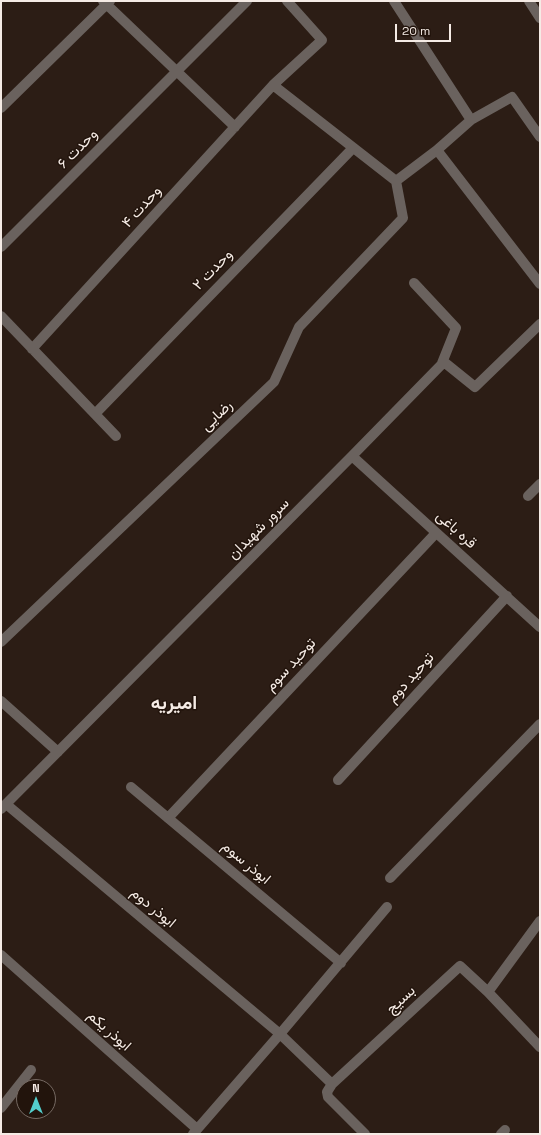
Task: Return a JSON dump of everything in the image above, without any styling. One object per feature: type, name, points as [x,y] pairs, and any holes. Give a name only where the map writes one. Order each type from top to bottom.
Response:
[{"type":"street","name":"وحدت ۶","points":[[1,247],[247,1]]},
{"type":"street","name":"وحدت ۴","points":[[32,349],[273,86],[322,40],[287,1]]},
{"type":"street","points":[[394,1],[471,120]]},
{"type":"street","points":[[529,1],[540,18]]},
{"type":"street","points":[[1,108],[107,2],[235,127]]},
{"type":"street","points":[[273,86],[396,181],[437,150],[471,120],[512,97],[540,137]]},
{"type":"street","name":"وحدت ۲","points":[[95,414],[353,148]]},
{"type":"street","points":[[437,150],[540,284]]},
{"type":"street","name":"رضایی","points":[[1,642],[274,382],[299,327],[403,218],[396,181]]},
{"type":"street","points":[[414,283],[456,328],[442,363],[444,362],[475,387],[540,324]]},
{"type":"street","points":[[1,316],[116,436]]},
{"type":"street","name":"سرور شهیدان","points":[[4,807],[352,456],[442,363]]},
{"type":"street","name":"قره باغی","points":[[352,456],[540,627]]},
{"type":"street","points":[[528,496],[540,484]]},
{"type":"street","name":"توحید سوم","points":[[168,818],[436,533]]},
{"type":"street","name":"توحید دوم","points":[[338,780],[506,596]]},
{"type":"street","points":[[1,701],[58,752]]},
{"type":"street","points":[[390,878],[540,724]]},
{"type":"street","name":"ابوذر سوم","points":[[131,787],[341,963]]},
{"type":"street","name":"ابوذر دوم","points":[[4,807],[280,1034]]},
{"type":"street","points":[[195,1132],[341,963],[387,907]]},
{"type":"street","points":[[488,992],[540,921]]},
{"type":"street","name":"ابوذر یکم","points":[[1,955],[195,1132]]},
{"type":"street","name":"بسیج","points":[[332,1084],[460,966],[488,992],[540,1047]]},
{"type":"street","points":[[280,1034],[332,1084],[327,1092],[328,1097],[365,1134]]},
{"type":"street","points":[[1,1108],[31,1070]]},
{"type":"district","name":"امیریه","points":[[174,704]]}]
